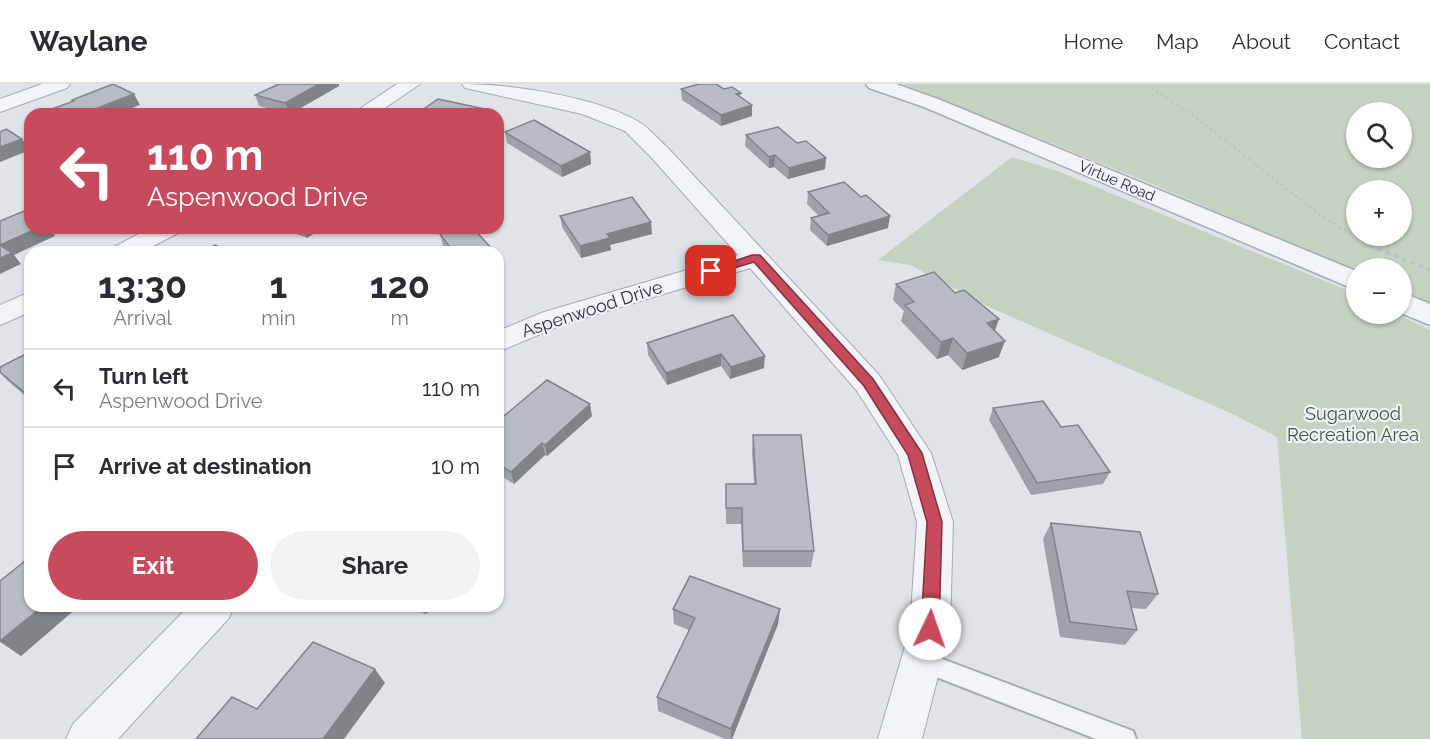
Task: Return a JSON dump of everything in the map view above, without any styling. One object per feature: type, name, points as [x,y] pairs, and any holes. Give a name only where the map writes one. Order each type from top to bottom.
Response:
[{"type":"street","points":[[0,106],[60,84]]},
{"type":"street","points":[[372,108],[410,84]]},
{"type":"street","points":[[472,84],[588,109],[632,127],[659,152],[868,382],[914,453],[935,522],[930,629],[900,739]]},
{"type":"street","name":"Virtue Road","points":[[876,84],[931,103],[1346,277]]},
{"type":"street","points":[[134,246],[158,234]]},
{"type":"street","name":"Aspenwood Drive","points":[[504,339],[554,318],[756,258]]},
{"type":"street","points":[[0,316],[24,304]]},
{"type":"street","points":[[1412,307],[1430,316]]},
{"type":"street","points":[[88,739],[208,612]]},
{"type":"lane","points":[[921,661],[1125,739]]},
{"type":"path","points":[[1146,84],[1198,118],[1315,212],[1348,235],[1430,270]]},
{"type":"green space","points":[[902,84],[1430,84],[1430,303],[1412,295],[1412,258],[1346,258],[1346,267],[1140,179]]},
{"type":"green space","name":"Sugarwood Recreation Area","points":[[1012,157],[1057,171],[1346,290],[1346,324],[1412,324],[1412,321],[1430,330],[1430,739],[1302,739],[1277,437],[1237,416],[989,307],[910,265],[878,260]]},
{"type":"building","points":[[113,84],[134,94],[98,108],[55,108],[74,101],[72,100]]},
{"type":"building","points":[[279,84],[319,84],[285,103],[255,95]]},
{"type":"building","points":[[699,84],[716,84],[724,89],[732,87],[741,93],[736,94],[752,105],[721,115],[681,89]]},
{"type":"building","points":[[438,99],[480,108],[425,108]]},
{"type":"building","points":[[534,120],[590,152],[561,166],[505,132]]},
{"type":"building","points":[[778,127],[797,143],[806,141],[826,158],[789,168],[775,155],[769,157],[746,135]]},
{"type":"building","points":[[6,129],[22,139],[0,147],[0,132]]},
{"type":"building","points":[[844,182],[861,197],[866,195],[890,216],[828,235],[811,218],[829,213],[808,192]]},
{"type":"building","points":[[632,197],[651,222],[607,234],[610,238],[580,246],[560,216]]},
{"type":"building","points":[[24,211],[25,234],[0,245],[0,221]]},
{"type":"building","points":[[440,234],[478,234],[489,246],[449,246]]},
{"type":"building","points":[[0,245],[12,253],[0,258]]},
{"type":"building","points":[[934,272],[955,293],[964,290],[999,319],[987,323],[1005,341],[967,353],[953,338],[941,342],[905,305],[914,302],[896,284]]},
{"type":"building","points":[[733,315],[765,356],[731,367],[721,354],[666,373],[647,343]]},
{"type":"building","points":[[24,355],[24,392],[0,372],[0,367]]},
{"type":"building","points":[[547,380],[590,404],[511,472],[504,468],[504,416]]},
{"type":"building","points":[[1043,401],[1061,427],[1078,425],[1110,472],[1037,483],[993,408]]},
{"type":"building","points":[[753,435],[801,435],[814,551],[743,551],[742,508],[726,508],[726,484],[756,484]]},
{"type":"building","points":[[1051,523],[1140,532],[1158,594],[1127,591],[1137,630],[1070,622]]},
{"type":"building","points":[[24,562],[24,612],[36,612],[0,641],[0,581]]},
{"type":"building","points":[[690,576],[780,609],[731,729],[657,697],[695,618],[673,609]]},
{"type":"building","points":[[313,642],[375,669],[323,739],[196,739],[232,697],[257,709]]},
{"type":"route","points":[[711,271],[756,258],[868,382],[914,453],[935,522],[930,629]]}]
